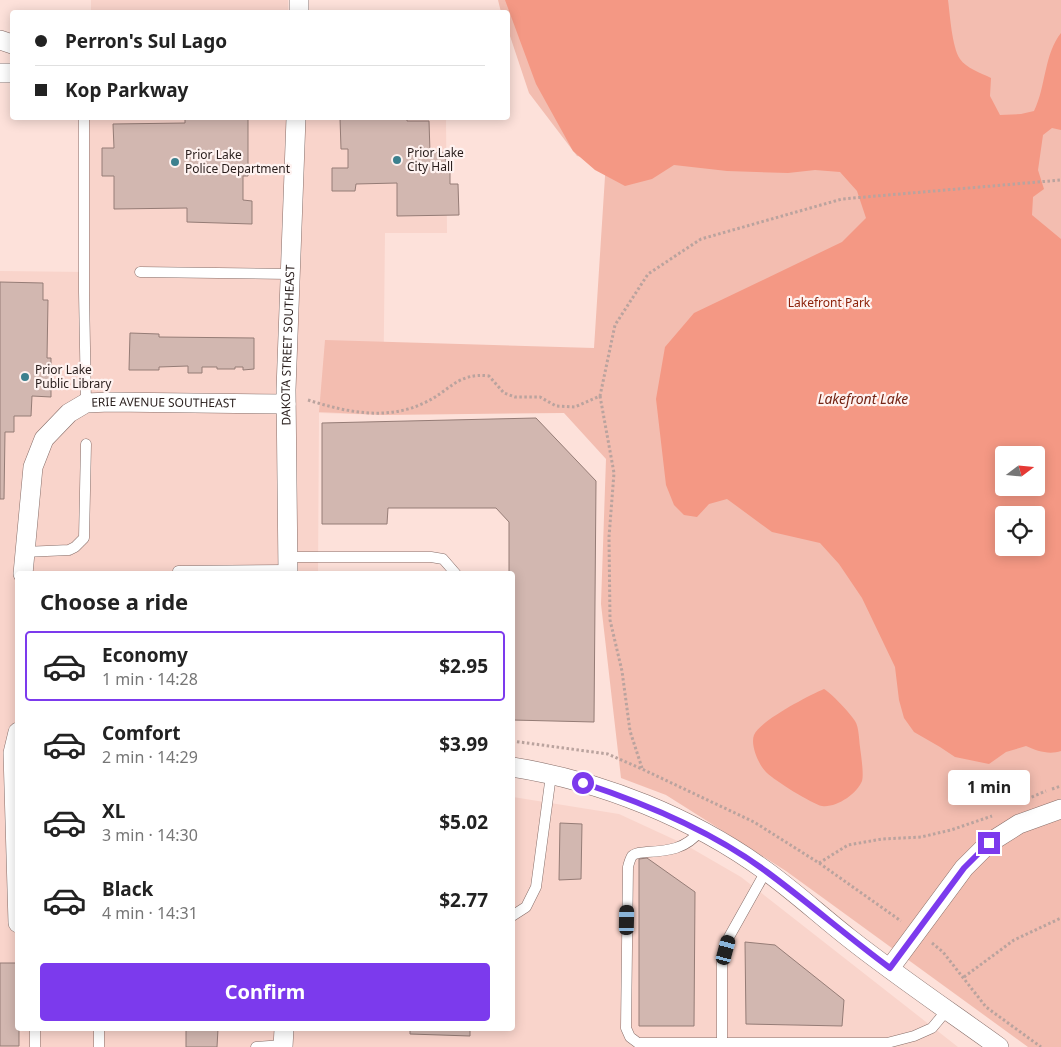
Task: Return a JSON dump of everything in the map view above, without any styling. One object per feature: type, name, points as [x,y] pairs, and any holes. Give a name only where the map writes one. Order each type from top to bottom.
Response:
[{"type":"street","name":"DAKOTA STREET SOUTHEAST","points":[[288,567],[286,404],[296,120]]},
{"type":"street","name":"ERIE AVENUE SOUTHEAST","points":[[23,571],[33,467],[44,439],[69,414],[86,403],[286,404]]},
{"type":"street","points":[[15,740],[10,753],[15,859]]},
{"type":"street","points":[[515,768],[570,779],[627,798],[680,820],[700,831],[766,871],[849,938],[999,1047]]},
{"type":"street","points":[[890,968],[964,868],[989,843],[1019,824],[1061,809]]},
{"type":"lane","points":[[84,120],[86,403]]},
{"type":"lane","points":[[140,272],[290,274]]},
{"type":"lane","points":[[24,552],[69,550],[84,538],[86,444]]},
{"type":"lane","points":[[178,571],[288,567],[431,556],[444,559],[454,571]]},
{"type":"lane","points":[[515,914],[526,907],[536,887],[551,775]]},
{"type":"lane","points":[[700,831],[695,837],[680,847],[671,850],[638,852],[630,860],[628,867],[626,1028],[630,1038],[638,1043],[887,1043],[914,1036],[932,1028],[947,1010]]},
{"type":"lane","points":[[722,1043],[722,963],[729,937],[766,871]]},
{"type":"lane","points":[[35,1031],[35,1047]]},
{"type":"lane","points":[[99,1031],[99,1047]]},
{"type":"lane","points":[[256,1047],[283,1040]]},
{"type":"path","points":[[642,769],[630,731],[622,671],[610,620],[609,537],[614,473],[600,396],[616,325],[648,274],[700,239],[842,199],[1061,180]]},
{"type":"path","points":[[308,400],[338,409],[367,414],[403,411],[426,402],[452,384],[476,374],[489,376],[504,393],[515,397],[540,397],[556,406],[575,407],[600,396]]},
{"type":"path","points":[[1022,801],[1061,786]]},
{"type":"path","points":[[819,863],[848,845],[882,839],[921,837],[952,830],[998,813]]},
{"type":"path","points":[[964,977],[1014,940],[1061,918]]},
{"type":"shaded area","points":[[91,0],[288,0],[288,10],[91,10]]},
{"type":"shaded area","points":[[88,120],[446,120],[447,233],[385,233],[383,415],[319,413],[318,571],[15,571],[15,1031],[515,1031],[515,797],[619,814],[684,844],[741,877],[958,1047],[0,1047],[0,271],[85,272]]},
{"type":"green space","name":"Lakefront Park","points":[[498,0],[1061,0],[1061,1047],[1028,1047],[786,871],[666,795],[621,778],[601,604],[606,459],[564,413],[383,415],[319,412],[325,340],[594,348],[606,161],[577,156],[529,93],[510,36],[510,10],[500,10]]},
{"type":"water","name":"Lakefront Lake","points":[[505,0],[948,0],[957,54],[966,65],[991,78],[990,96],[1000,115],[1034,111],[1041,92],[1051,51],[1061,33],[1061,130],[1052,128],[1043,135],[1038,170],[1044,189],[1033,197],[1032,215],[1061,239],[1061,751],[1043,752],[1026,746],[1006,752],[989,764],[955,757],[914,732],[904,718],[899,700],[895,667],[862,598],[839,564],[820,543],[772,532],[727,499],[709,504],[697,517],[684,515],[674,505],[666,485],[656,399],[665,347],[694,313],[842,242],[866,218],[857,191],[840,172],[815,170],[788,173],[727,171],[674,165],[652,179],[625,186],[595,170],[573,151],[536,84]]},
{"type":"water","points":[[824,689],[845,709],[856,724],[859,734],[863,774],[862,781],[856,791],[845,799],[828,806],[822,806],[810,801],[771,776],[761,766],[753,744],[754,735],[766,722]]},
{"type":"building","name":"Prior Lake Police Department","points":[[185,120],[248,120],[248,176],[243,176],[243,200],[252,201],[252,224],[187,222],[187,208],[114,209],[114,176],[102,176],[102,148],[114,148],[113,124],[185,123]]},
{"type":"building","name":"Prior Lake City Hall","points":[[340,120],[429,121],[430,153],[446,152],[446,170],[450,170],[450,184],[458,184],[459,215],[397,216],[397,183],[356,184],[355,191],[332,191],[332,168],[348,168],[348,149],[341,149]]},
{"type":"building","name":"Prior Lake Public Library","points":[[0,282],[43,283],[43,300],[48,300],[47,358],[51,358],[51,397],[32,396],[31,416],[14,416],[14,432],[5,432],[4,499],[0,499]]},
{"type":"building","points":[[130,333],[159,334],[159,337],[254,338],[254,369],[243,370],[243,367],[217,369],[217,367],[202,367],[202,373],[188,373],[188,366],[159,367],[159,370],[129,370]]},
{"type":"building","points":[[536,418],[596,481],[594,722],[515,720],[515,571],[509,571],[509,522],[496,508],[388,508],[387,524],[322,524],[322,423]]},
{"type":"building","points":[[560,823],[582,824],[581,879],[559,880]]},
{"type":"building","points":[[647,858],[695,892],[694,1026],[639,1026],[639,859]]},
{"type":"building","points":[[745,942],[775,945],[844,1000],[842,1026],[746,1024]]},
{"type":"building","points":[[0,963],[15,963],[15,1031],[19,1031],[19,1046],[0,1046]]},
{"type":"building","points":[[186,1031],[218,1031],[217,1047],[186,1047]]},
{"type":"building","points":[[410,1031],[470,1031],[470,1036],[410,1034]]},
{"type":"place","name":"Prior Lake City Hall","points":[[397,160]]},
{"type":"place","name":"Prior Lake Police Department","points":[[175,162]]},
{"type":"place","name":"Prior Lake Public Library","points":[[25,377]]},
{"type":"route","points":[[583,783],[645,805],[680,820],[723,844],[766,871],[849,938],[890,968],[964,868],[989,843]]}]
